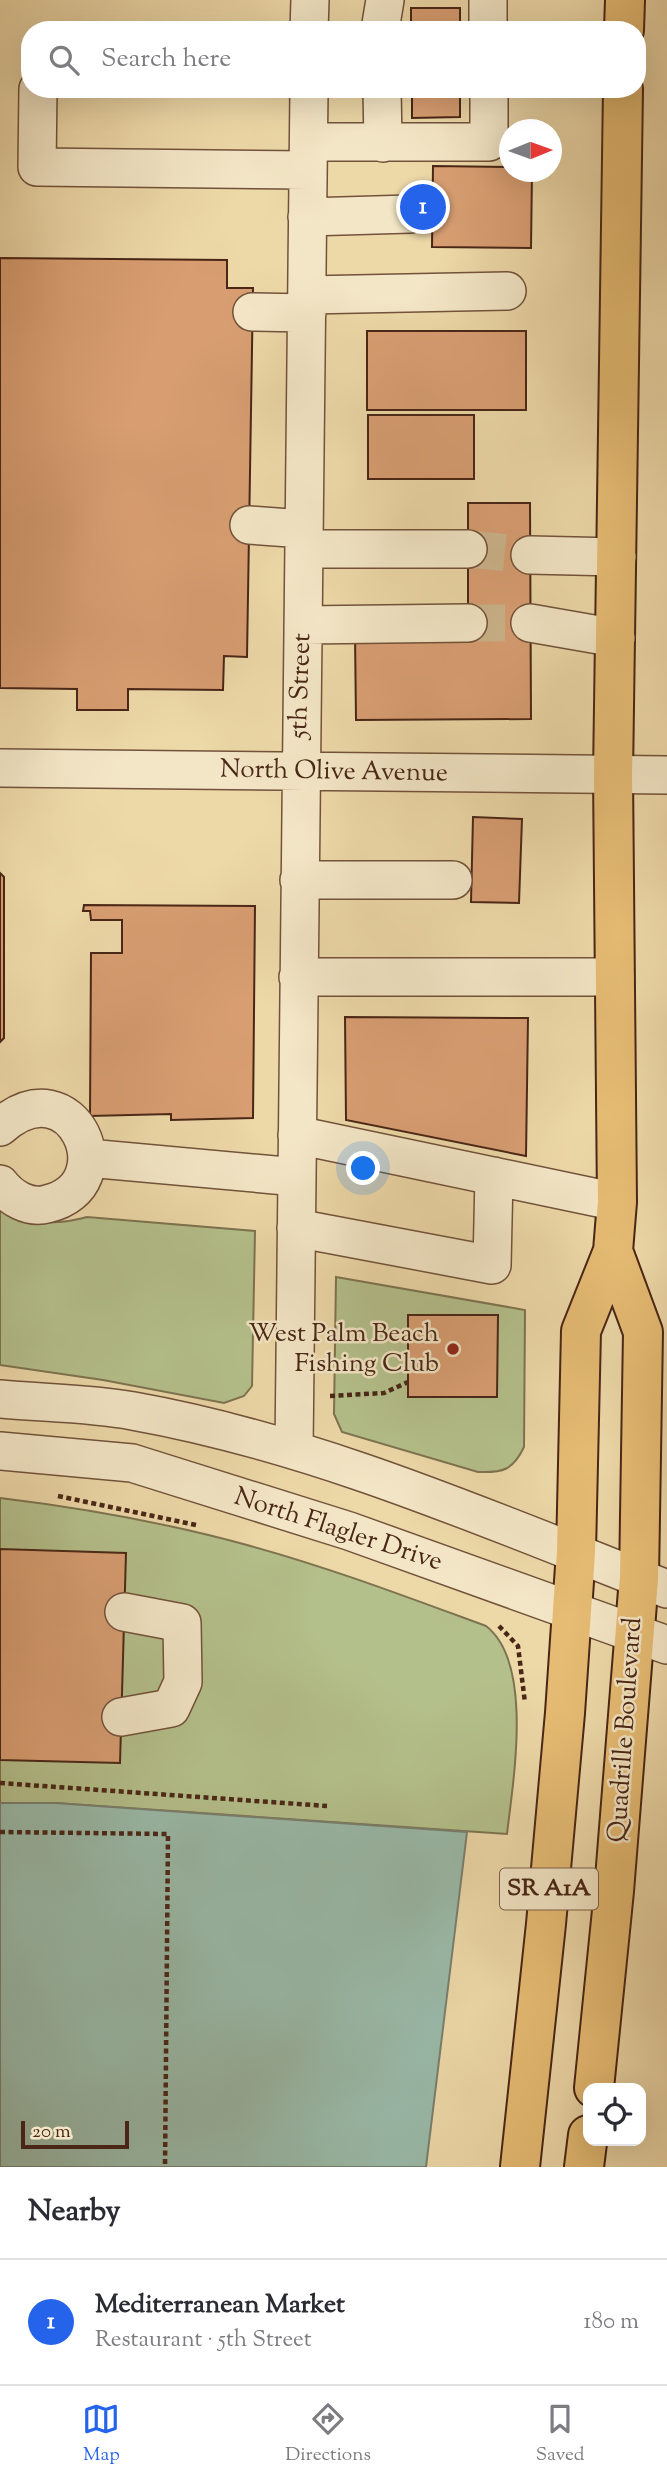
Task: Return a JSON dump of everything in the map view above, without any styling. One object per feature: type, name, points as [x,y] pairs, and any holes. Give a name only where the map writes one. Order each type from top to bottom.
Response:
[{"type":"main road","points":[[624,21],[625,0]]},
{"type":"main road","name":"SR A1A","points":[[520,2167],[548,1911],[576,1552],[581,1331],[613,1251],[617,1202],[614,775],[623,98]]},
{"type":"main road","name":"Quadrille Boulevard","points":[[595,2083],[614,1891],[650,1639],[653,1583],[643,1332],[613,1251]]},
{"type":"main road","points":[[584,2167],[587,2146]]},
{"type":"street","points":[[309,21],[310,0]]},
{"type":"street","points":[[382,21],[385,0]]},
{"type":"street","points":[[488,0],[488,21]]},
{"type":"street","points":[[38,98],[37,167],[308,156],[383,143],[489,142],[489,98]]},
{"type":"street","name":"5th Street","points":[[294,1450],[299,771],[309,98]]},
{"type":"street","points":[[382,98],[383,143]]},
{"type":"street","points":[[307,217],[410,214]]},
{"type":"street","points":[[252,312],[307,304],[506,291]]},
{"type":"street","points":[[249,525],[304,539],[468,549]]},
{"type":"street","points":[[530,555],[617,557]]},
{"type":"street","points":[[303,625],[468,623]]},
{"type":"street","points":[[530,623],[616,638]]},
{"type":"street","name":"North Olive Avenue","points":[[0,768],[667,775]]},
{"type":"street","points":[[299,880],[453,880]]},
{"type":"street","points":[[298,977],[615,977]]},
{"type":"street","points":[[0,1127],[15,1114],[35,1108],[55,1110],[73,1120],[84,1137],[88,1157],[84,1175],[74,1190],[60,1201],[43,1205],[25,1203],[9,1195],[0,1184]]},
{"type":"street","points":[[297,1135],[617,1202]]},
{"type":"street","points":[[88,1157],[297,1177]]},
{"type":"street","points":[[296,1228],[492,1265],[495,1176]]},
{"type":"street","points":[[0,1399],[131,1410],[294,1450],[410,1489],[653,1583]]},
{"type":"street","name":"North Flagler Drive","points":[[0,1451],[132,1463],[349,1531],[650,1639]]},
{"type":"street","points":[[121,1717],[171,1708],[183,1682],[182,1623],[124,1612]]},
{"type":"path","points":[[325,1396],[384,1393],[408,1382]]},
{"type":"path","points":[[51,1495],[166,1516],[205,1527]]},
{"type":"path","points":[[495,1623],[507,1631],[518,1646],[526,1710]]},
{"type":"path","points":[[0,1783],[327,1806]]},
{"type":"path","points":[[0,1832],[168,1834],[165,2167]]},
{"type":"green space","points":[[0,1209],[43,1222],[63,1222],[87,1217],[255,1231],[252,1386],[244,1396],[224,1403],[103,1380],[0,1365]]},
{"type":"green space","points":[[336,1277],[525,1310],[524,1447],[516,1461],[501,1471],[478,1472],[342,1432],[334,1414]]},
{"type":"green space","points":[[0,1498],[125,1517],[247,1545],[397,1593],[486,1626],[501,1643],[510,1667],[515,1694],[516,1755],[507,1834],[55,1803],[0,1803]]},
{"type":"shaded area","points":[[0,1803],[55,1803],[467,1832],[426,2167],[0,2167]]},
{"type":"building","points":[[411,8],[460,8],[460,21],[411,21]]},
{"type":"building","points":[[412,98],[460,98],[460,117],[412,118]]},
{"type":"building","points":[[433,166],[499,167],[499,182],[532,182],[531,248],[432,247]]},
{"type":"building","points":[[0,258],[227,260],[227,288],[253,288],[247,657],[224,656],[223,690],[128,689],[128,710],[77,710],[77,689],[0,688]]},
{"type":"building","points":[[367,331],[526,331],[526,410],[367,410]]},
{"type":"building","points":[[368,415],[474,415],[474,479],[368,479]]},
{"type":"building","points":[[468,503],[530,503],[531,719],[356,720],[355,634],[468,623]]},
{"type":"building","points":[[473,817],[522,819],[519,903],[471,902]]},
{"type":"building","points":[[0,873],[4,877],[4,1038],[0,1042]]},
{"type":"building","points":[[84,905],[255,906],[253,1118],[171,1120],[171,1114],[90,1116],[91,953],[122,953],[122,920],[91,920],[90,911],[83,911]]},
{"type":"building","points":[[345,1017],[528,1018],[526,1156],[346,1120]]},
{"type":"building","name":"West Palm Beach Fishing Club","points":[[408,1315],[498,1315],[497,1397],[408,1397]]},
{"type":"building","points":[[0,1549],[126,1553],[120,1763],[0,1760]]},
{"type":"tunnel","points":[[468,549],[530,555]]},
{"type":"tunnel","points":[[468,623],[530,623]]},
{"type":"place","name":"Mediterranean Market","points":[[423,207]]},
{"type":"place","name":"West Palm Beach Fishing Club","points":[[453,1349]]}]
